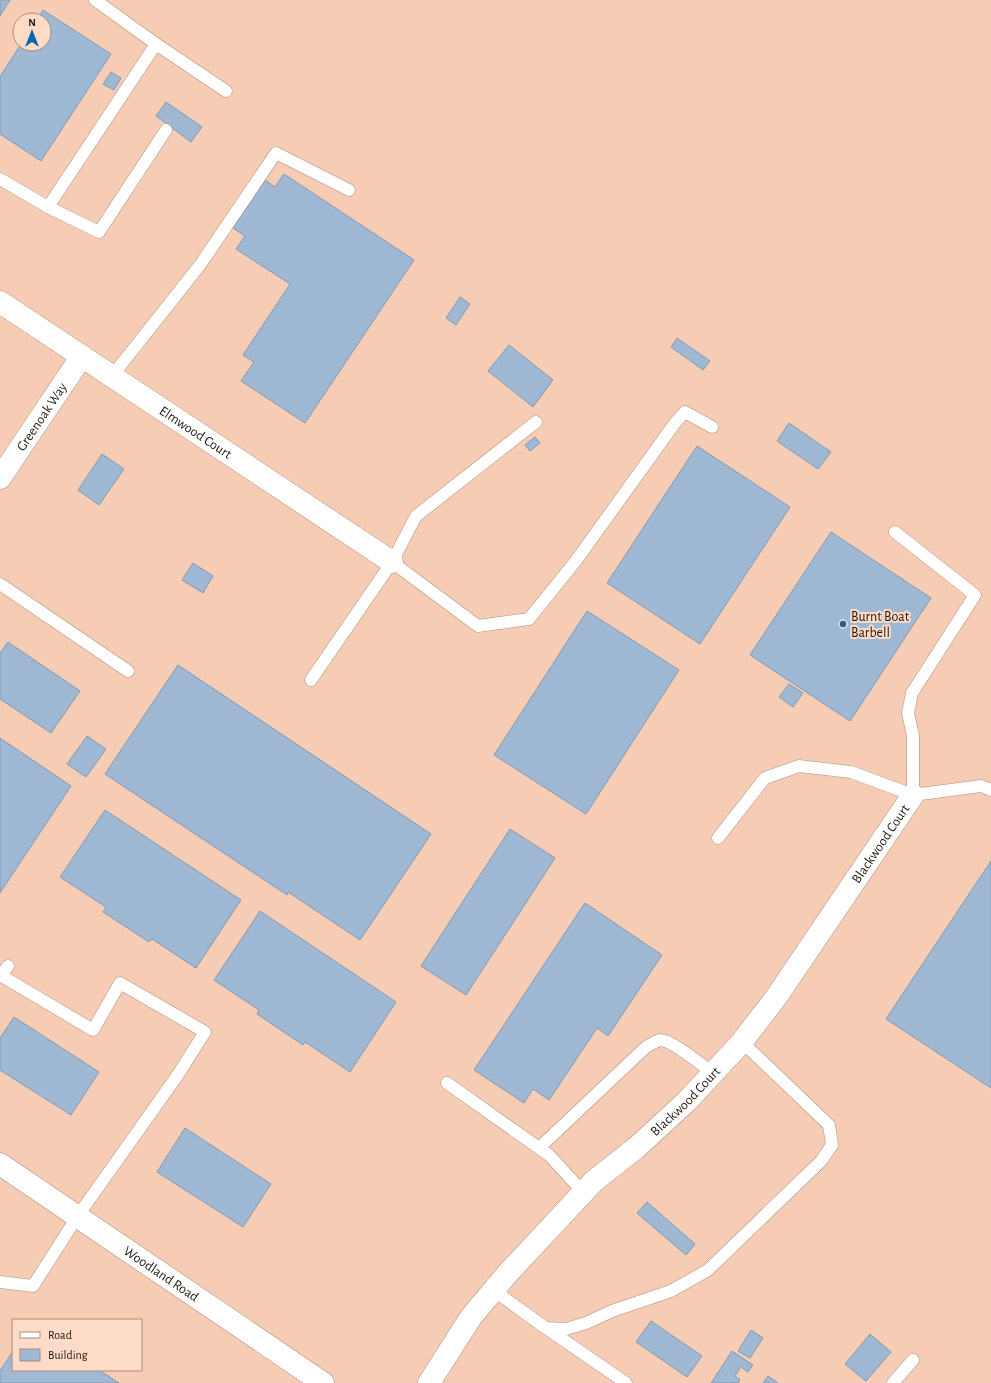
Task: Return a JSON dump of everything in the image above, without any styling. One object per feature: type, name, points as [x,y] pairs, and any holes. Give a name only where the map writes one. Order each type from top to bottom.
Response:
[{"type":"street","name":"Elmwood Court","points":[[0,302],[392,562]]},
{"type":"street","name":"Greenoak Way","points":[[0,478],[82,356]]},
{"type":"street","name":"Blackwood Court","points":[[429,1383],[471,1317],[508,1273],[594,1181],[636,1148],[676,1111],[742,1042],[777,996],[913,795]]},
{"type":"street","name":"Woodland Road","points":[[0,1164],[323,1383]]},
{"type":"lane","points":[[95,0],[156,44],[226,91]]},
{"type":"lane","points":[[48,207],[156,44]]},
{"type":"lane","points":[[0,179],[48,207],[99,232],[166,130]]},
{"type":"lane","points":[[112,376],[200,265],[276,152],[349,190]]},
{"type":"lane","points":[[392,562],[478,626],[529,619],[575,562],[675,423],[685,412],[712,428]]},
{"type":"lane","points":[[311,680],[392,562],[416,516],[536,422]]},
{"type":"lane","points":[[894,532],[975,595],[912,693],[908,713],[913,736],[913,795]]},
{"type":"lane","points":[[0,584],[128,671]]},
{"type":"lane","points":[[718,838],[765,778],[799,766],[851,772],[913,795],[981,786],[991,790]]},
{"type":"lane","points":[[0,1282],[33,1286],[77,1217],[177,1076],[205,1032],[120,983],[93,1030],[0,976],[8,966]]},
{"type":"lane","points":[[539,1148],[646,1047],[660,1040],[677,1047],[713,1073]]},
{"type":"lane","points":[[546,1328],[566,1329],[586,1323],[612,1311],[671,1291],[708,1270],[821,1161],[832,1145],[829,1125],[742,1042]]},
{"type":"lane","points":[[447,1084],[549,1155],[583,1192]]},
{"type":"lane","points":[[493,1290],[626,1383]]},
{"type":"lane","points":[[893,1383],[913,1360]]},
{"type":"shaded area","points":[[0,0],[991,0],[991,1383],[0,1383]]},
{"type":"building","points":[[0,0],[10,0],[0,16]]},
{"type":"building","points":[[52,16],[111,54],[41,161],[0,134],[0,77],[16,52],[52,52]]},
{"type":"building","points":[[111,72],[121,78],[114,90],[103,84]]},
{"type":"building","points":[[166,102],[202,127],[191,142],[156,116]]},
{"type":"building","points":[[284,174],[414,260],[305,423],[241,381],[254,362],[243,355],[290,284],[236,249],[245,236],[233,228],[265,180],[275,187]]},
{"type":"building","points":[[460,297],[470,304],[456,325],[446,318]]},
{"type":"building","points":[[677,338],[710,361],[703,370],[671,347]]},
{"type":"building","points":[[509,345],[553,380],[533,407],[488,371]]},
{"type":"building","points":[[789,423],[831,452],[818,469],[777,441]]},
{"type":"building","points":[[535,437],[540,443],[530,451],[525,445]]},
{"type":"building","points":[[697,446],[790,507],[700,644],[607,583]]},
{"type":"building","points":[[102,454],[124,469],[99,505],[78,490]]},
{"type":"building","points":[[831,532],[931,598],[850,721],[750,655]]},
{"type":"building","points":[[193,563],[213,576],[203,593],[182,580]]},
{"type":"building","points":[[587,611],[679,670],[586,814],[494,755]]},
{"type":"building","points":[[8,642],[80,691],[51,733],[0,699],[0,653]]},
{"type":"building","points":[[178,665],[431,834],[360,940],[288,892],[287,895],[105,774]]},
{"type":"building","points":[[789,684],[803,693],[793,707],[779,697]]},
{"type":"building","points":[[87,736],[106,749],[86,777],[67,764]]},
{"type":"building","points":[[0,738],[71,786],[0,893]]},
{"type":"building","points":[[105,810],[241,900],[196,968],[152,939],[149,942],[103,912],[106,907],[60,877]]},
{"type":"building","points":[[510,829],[555,858],[466,995],[421,966]]},
{"type":"building","points":[[991,861],[991,1088],[886,1019]]},
{"type":"building","points":[[585,903],[662,955],[608,1036],[597,1028],[549,1100],[533,1089],[524,1103],[474,1070]]},
{"type":"building","points":[[260,911],[396,1002],[350,1072],[305,1042],[303,1045],[257,1014],[259,1010],[214,980]]},
{"type":"building","points":[[14,1017],[99,1072],[71,1115],[0,1070],[0,1038]]},
{"type":"building","points":[[185,1128],[271,1184],[243,1227],[157,1172]]},
{"type":"building","points":[[647,1202],[695,1244],[686,1255],[637,1213]]},
{"type":"building","points":[[651,1321],[702,1356],[687,1377],[636,1342]]},
{"type":"building","points":[[751,1330],[763,1338],[750,1358],[738,1351]]},
{"type":"building","points":[[870,1334],[891,1352],[866,1381],[845,1364]]},
{"type":"building","points":[[732,1351],[753,1365],[748,1372],[741,1367],[735,1376],[740,1380],[738,1383],[711,1383]]},
{"type":"building","points":[[12,1353],[12,1371],[101,1371],[119,1383],[0,1383],[0,1371]]},
{"type":"building","points":[[768,1376],[778,1383],[763,1383]]},
{"type":"place","name":"Burnt Boat Barbell","points":[[843,624]]}]
